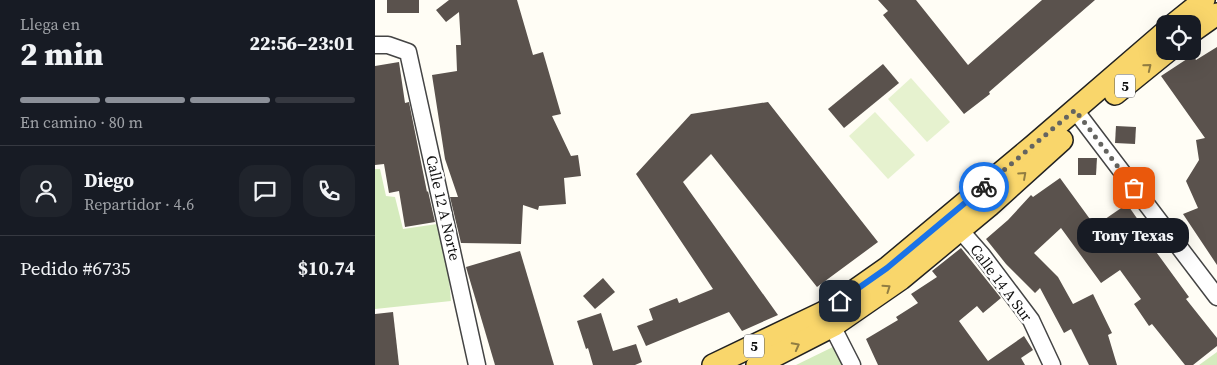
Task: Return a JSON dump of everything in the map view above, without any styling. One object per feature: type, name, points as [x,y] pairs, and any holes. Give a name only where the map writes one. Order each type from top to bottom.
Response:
[{"type":"main road","points":[[1185,15],[1204,0]]},
{"type":"main road","points":[[1201,25],[1217,14]]},
{"type":"main road","name":"5","points":[[757,365],[828,319],[901,278],[954,224],[1079,115],[1156,41]]},
{"type":"main road","name":"5","points":[[1079,115],[1156,60]]},
{"type":"main road","name":"5","points":[[713,365],[828,319]]},
{"type":"street","name":"Calle 12 A Norte","points":[[375,45],[388,45],[408,52],[477,365]]},
{"type":"street","points":[[1079,115],[1217,297]]},
{"type":"street","name":"Calle 14 A Sur","points":[[954,224],[982,255],[1031,320],[1052,365]]},
{"type":"street","points":[[828,319],[852,365]]},
{"type":"green space","points":[[911,78],[950,122],[927,142],[888,99]]},
{"type":"green space","points":[[875,112],[915,155],[888,179],[849,136]]},
{"type":"green space","points":[[375,169],[380,169],[386,196],[395,197],[403,229],[444,223],[451,301],[375,309]]},
{"type":"green space","points":[[837,345],[846,365],[796,365]]},
{"type":"green space","points":[[1217,352],[1217,365],[1199,365]]},
{"type":"building","points":[[387,0],[419,0],[419,13],[387,13]]},
{"type":"building","points":[[449,0],[517,0],[533,55],[543,52],[561,114],[552,116],[571,156],[578,155],[581,176],[564,178],[566,204],[539,206],[538,210],[523,205],[521,244],[461,243],[450,197],[458,197],[445,159],[432,75],[457,71],[456,45],[461,45],[459,12],[446,22],[436,10]]},
{"type":"building","points":[[878,0],[916,0],[968,65],[1042,0],[1095,0],[989,92],[990,94],[964,114],[883,15],[888,11]]},
{"type":"building","points":[[1217,47],[1217,265],[1183,214],[1198,208],[1186,181],[1199,160],[1196,140],[1205,138],[1161,76],[1185,60],[1201,60],[1201,57]]},
{"type":"building","points":[[399,62],[405,103],[409,102],[435,222],[405,227],[399,191],[389,193],[384,164],[375,165],[375,66]]},
{"type":"building","points":[[883,64],[899,83],[844,128],[828,109]]},
{"type":"building","points":[[768,102],[878,242],[817,287],[711,154],[683,182],[778,315],[742,331],[729,312],[646,346],[637,326],[653,320],[649,309],[677,298],[679,303],[713,289],[636,174],[691,114]]},
{"type":"building","points":[[1116,126],[1136,127],[1135,144],[1115,143]]},
{"type":"building","points":[[1078,158],[1097,158],[1096,175],[1078,175]]},
{"type":"building","points":[[1060,178],[1095,226],[1127,204],[1157,247],[1154,249],[1189,297],[1186,299],[1217,338],[1217,346],[1193,365],[1185,365],[1152,324],[1149,326],[1134,304],[1141,299],[1120,270],[1101,283],[1061,228],[1034,253],[1058,277],[1073,304],[1093,294],[1112,333],[1108,335],[1117,365],[1089,365],[1071,329],[1064,333],[1040,288],[1035,293],[1006,264],[986,239],[1008,220],[1031,195],[1033,197]]},
{"type":"building","points":[[961,248],[1001,298],[983,313],[977,306],[959,321],[988,361],[1024,336],[1033,350],[1021,358],[1025,365],[878,365],[866,339],[898,320],[896,317],[918,303],[911,294],[937,277],[932,271]]},
{"type":"building","points":[[520,251],[554,365],[495,365],[466,267]]},
{"type":"building","points":[[603,278],[615,292],[595,309],[583,296]]},
{"type":"building","points":[[393,312],[399,365],[375,365],[375,314]]},
{"type":"building","points":[[601,313],[613,351],[636,344],[642,362],[635,365],[593,365],[577,321]]},
{"type":"way so far","points":[[984,187],[1075,110],[1134,188]]},
{"type":"place","name":"Tony Texas","points":[[1134,188]]},
{"type":"route","points":[[840,301],[887,268],[984,187]]}]
